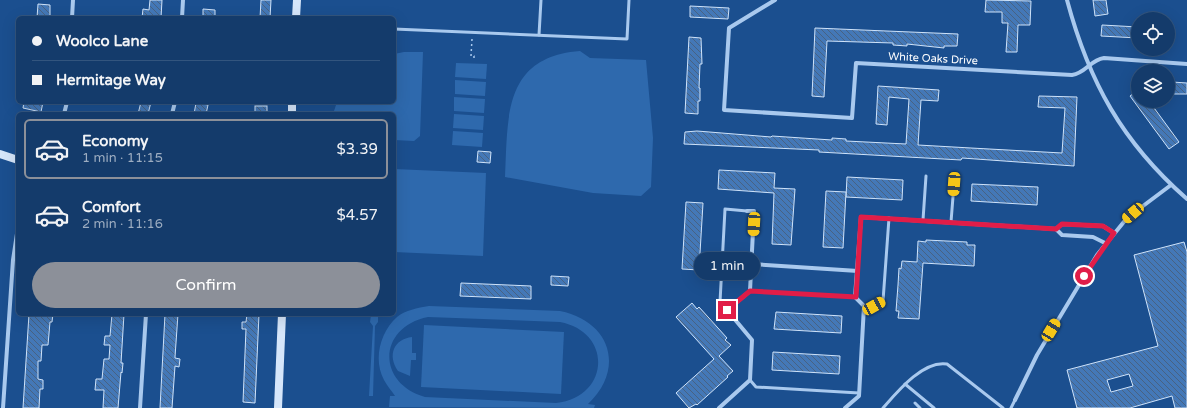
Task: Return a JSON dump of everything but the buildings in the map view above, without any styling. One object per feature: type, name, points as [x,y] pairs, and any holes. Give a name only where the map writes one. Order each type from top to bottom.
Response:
[{"type":"street","points":[[72,16],[73,0]]},
{"type":"street","points":[[182,16],[183,0]]},
{"type":"street","points":[[296,16],[297,0]]},
{"type":"street","name":"White Oaks Drive","points":[[775,0],[729,28],[724,110],[852,118],[856,63],[1072,75],[1081,73],[1095,60],[1104,58],[1187,64]]},
{"type":"street","points":[[1067,0],[1076,36],[1088,66],[1110,110],[1146,158],[1171,185],[1187,199]]},
{"type":"street","points":[[0,154],[16,159]]},
{"type":"street","points":[[1014,400],[1037,354],[1105,243],[1139,208],[1171,185]]},
{"type":"street","points":[[718,408],[724,407],[750,380],[752,340],[727,310],[750,291],[754,211],[747,210]]},
{"type":"street","points":[[845,408],[859,396],[864,306],[856,297],[861,217],[1056,229],[1062,235],[1093,237],[1105,243]]},
{"type":"street","points":[[1056,229],[1062,224],[1103,226],[1114,233]]},
{"type":"street","points":[[3,408],[13,260],[16,241]]},
{"type":"street","points":[[752,264],[858,271]]},
{"type":"street","points":[[140,408],[146,316]]},
{"type":"street","points":[[278,408],[282,316]]},
{"type":"lane","points":[[539,35],[541,0]]},
{"type":"lane","points":[[396,29],[627,39],[629,0]]},
{"type":"lane","points":[[923,220],[926,176]]},
{"type":"lane","points":[[951,222],[954,184]]},
{"type":"lane","points":[[727,310],[720,302],[725,209],[747,210]]},
{"type":"lane","points":[[864,311],[884,301],[889,218]]},
{"type":"lane","points":[[750,291],[856,297]]},
{"type":"lane","points":[[883,408],[915,375],[940,362],[947,364],[1003,408]]},
{"type":"lane","points":[[750,380],[756,387],[859,393]]},
{"type":"lane","points":[[906,384],[934,408]]},
{"type":"lane","points":[[1011,408],[1014,400]]},
{"type":"lane","points":[[914,403],[920,408]]},
{"type":"path","points":[[472,40],[471,56],[474,56],[474,60]]},
{"type":"shaded area","points":[[580,51],[590,58],[646,60],[653,138],[651,187],[641,196],[593,193],[505,177],[507,133],[510,112],[515,94],[523,78],[536,65],[555,56]]},
{"type":"shaded area","points":[[423,52],[420,136],[414,141],[396,140],[396,112],[334,112],[336,104],[396,104],[396,54]]},
{"type":"shaded area","points":[[456,63],[487,64],[486,79],[455,77]]},
{"type":"shaded area","points":[[455,80],[486,82],[485,96],[455,94]]},
{"type":"shaded area","points":[[454,97],[485,99],[484,113],[454,111]]},
{"type":"shaded area","points":[[454,114],[484,116],[483,130],[453,128]]},
{"type":"shaded area","points":[[453,131],[483,133],[482,147],[452,145]]},
{"type":"shaded area","points":[[396,169],[486,173],[483,256],[396,252]]},
{"type":"shaded area","points":[[429,306],[560,311],[577,316],[591,325],[601,335],[607,348],[609,361],[607,376],[600,390],[588,404],[595,405],[594,408],[389,407],[390,396],[395,396],[385,382],[379,364],[380,347],[386,330],[400,315],[408,311]],"holes":[[[428,317],[560,322],[577,328],[589,338],[596,350],[598,364],[595,377],[587,389],[574,398],[556,403],[425,397],[409,390],[398,380],[391,368],[389,356],[392,343],[400,332],[412,323]]]},
{"type":"shaded area","points":[[371,316],[378,316],[378,322],[375,326],[373,396],[369,396],[373,326],[370,322]]},
{"type":"shaded area","points":[[424,325],[564,332],[561,394],[421,387]]},
{"type":"shaded area","points":[[412,337],[412,353],[416,353],[416,360],[411,360],[410,376],[398,371],[393,359],[393,354],[397,344],[406,338]]},
{"type":"route","points":[[727,310],[750,291],[856,297],[861,217],[1056,229],[1062,224],[1103,226],[1114,233],[1105,243],[1084,276]]}]
